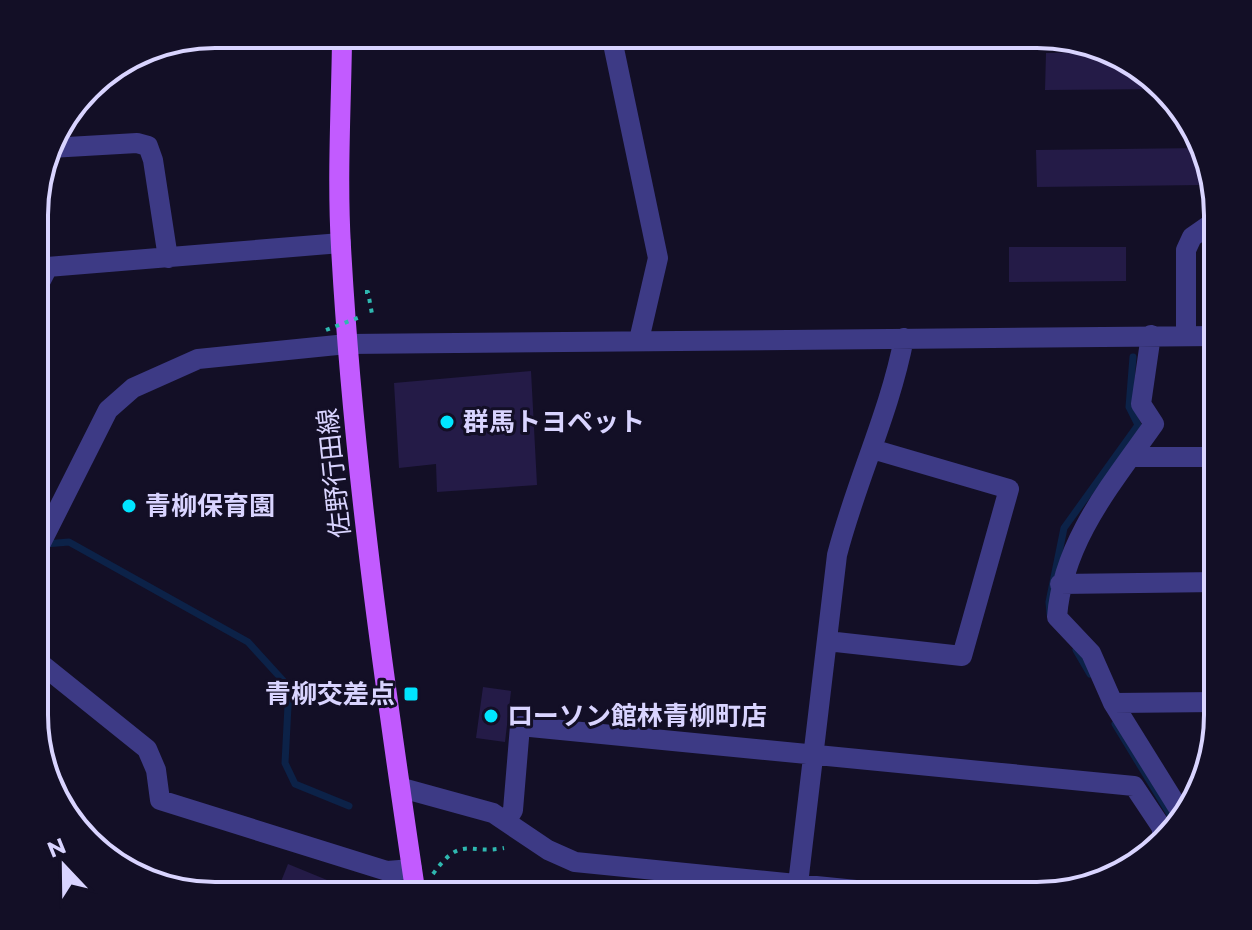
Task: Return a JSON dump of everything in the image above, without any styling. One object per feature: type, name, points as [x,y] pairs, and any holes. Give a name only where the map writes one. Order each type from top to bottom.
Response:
[{"type":"main road","name":"佐野行田線","points":[[342,48],[341,243],[347,344],[366,539],[402,788],[421,873],[419,882]]},
{"type":"street","points":[[614,48],[658,258],[639,340]]},
{"type":"street","points":[[63,147],[137,143],[148,146],[153,160],[168,258]]},
{"type":"street","points":[[1186,336],[1186,250],[1192,237],[1204,229]]},
{"type":"street","points":[[48,268],[341,243]]},
{"type":"street","points":[[1151,335],[1141,404],[1154,424],[1077,536],[1060,584],[1057,617],[1091,653],[1113,703],[1177,806]]},
{"type":"street","points":[[48,529],[108,410],[133,388],[198,359],[347,344],[1204,336]]},
{"type":"street","points":[[798,882],[837,555],[849,507],[898,369],[904,338]]},
{"type":"street","points":[[827,641],[962,656],[1009,489],[872,449]]},
{"type":"street","points":[[1131,457],[1204,457]]},
{"type":"street","points":[[1060,584],[1204,582]]},
{"type":"street","points":[[48,669],[147,749],[156,770],[160,800],[387,871],[421,873]]},
{"type":"street","points":[[1113,703],[1204,702]]},
{"type":"street","points":[[507,820],[513,810],[520,726],[1134,786],[1161,827]]},
{"type":"street","points":[[402,788],[440,797],[507,820],[531,838],[575,862],[778,882]]},
{"type":"path","points":[[326,330],[360,317]]},
{"type":"path","points":[[421,873],[459,849],[469,846],[492,850],[531,838]]},
{"type":"building","points":[[1073,52],[1101,61],[1121,70],[1147,89],[1045,90],[1046,53]]},
{"type":"building","points":[[1190,148],[1201,185],[1037,187],[1036,150]]},
{"type":"building","points":[[1009,247],[1126,247],[1126,281],[1009,282]]},
{"type":"building","points":[[531,371],[537,485],[437,492],[436,464],[399,468],[394,383]]},
{"type":"building","points":[[483,687],[511,691],[505,742],[476,738]]},
{"type":"building","points":[[288,864],[332,882],[281,882]]},
{"type":"waterway","points":[[1050,614],[1049,602],[1064,528],[1138,425],[1129,407],[1133,357]]},
{"type":"waterway","points":[[48,544],[69,542],[248,642],[289,687],[285,763],[295,784],[349,806]]},
{"type":"waterway","points":[[1076,650],[1090,674]]},
{"type":"waterway","points":[[1115,724],[1171,816]]},
{"type":"place","name":"群馬トヨペット","points":[[447,422]]},
{"type":"place","name":"青柳保育園","points":[[129,506]]},
{"type":"place","name":"青柳交差点","points":[[411,694]]},
{"type":"place","name":"ローソン館林青柳町店","points":[[491,716]]}]
